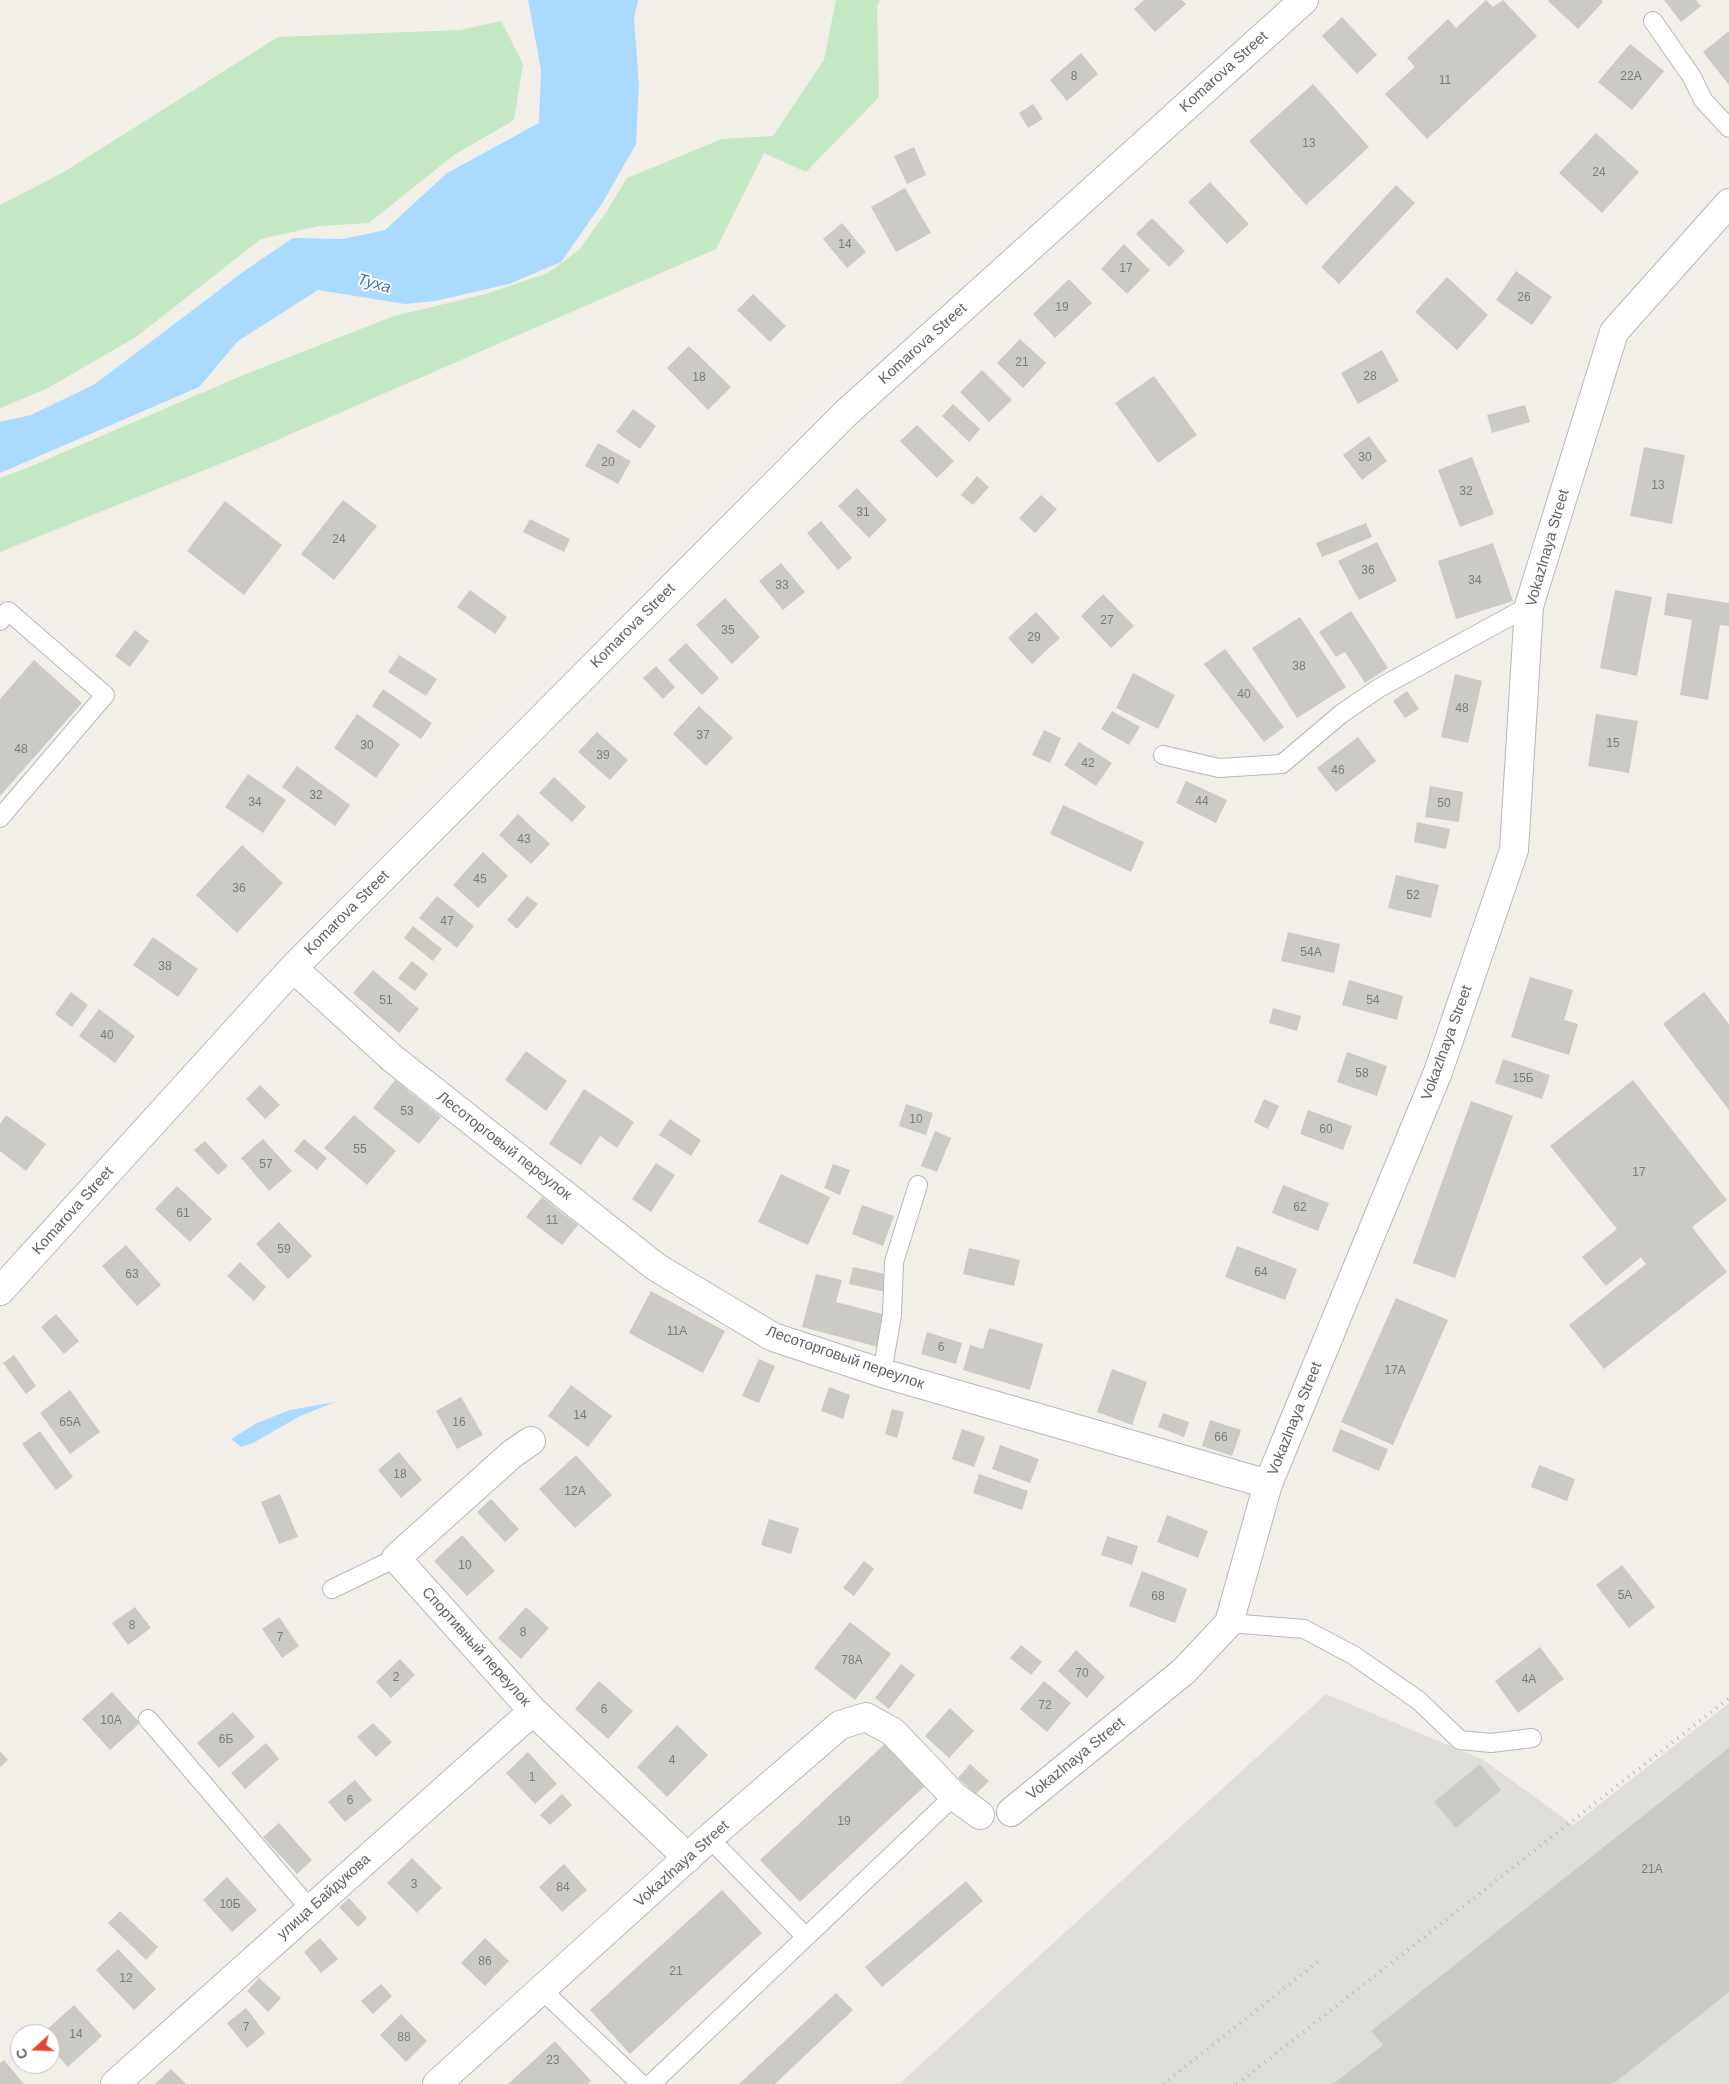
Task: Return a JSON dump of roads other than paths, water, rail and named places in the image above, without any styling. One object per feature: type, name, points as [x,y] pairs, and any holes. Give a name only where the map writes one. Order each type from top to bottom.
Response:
[{"type":"street","name":"Komarova Street","points":[[0,1291],[293,968],[845,414],[1304,0]]},
{"type":"street","name":"Vokazlnaya Street","points":[[1011,1812],[1184,1671],[1230,1623],[1268,1484],[1438,1072],[1514,850],[1529,606],[1614,332],[1729,203]]},
{"type":"street","name":"Лесоторговый переулок","points":[[293,968],[392,1058],[656,1267],[773,1337],[882,1373],[1268,1484]]},
{"type":"street","points":[[396,1558],[512,1454],[531,1441]]},
{"type":"street","name":"Спортивный переулок","points":[[396,1558],[533,1711],[688,1858]]},
{"type":"street","name":"улица Байдукова","points":[[115,2084],[533,1711]]},
{"type":"street","name":"Vokazlnaya Street","points":[[437,2084],[543,1991],[709,1838],[840,1726],[866,1717],[893,1732],[954,1796],[980,1815]]},
{"type":"lane","points":[[1652,21],[1692,77],[1703,100],[1729,128]]},
{"type":"lane","points":[[1163,755],[1218,768],[1282,764],[1341,714],[1379,688],[1529,606]]},
{"type":"lane","points":[[0,621],[8,611],[105,695],[0,818]]},
{"type":"lane","points":[[882,1373],[892,1315],[894,1262],[918,1185]]},
{"type":"lane","points":[[332,1589],[396,1558]]},
{"type":"lane","points":[[1230,1623],[1304,1629],[1353,1655],[1418,1700],[1460,1740],[1491,1743],[1532,1738]]},
{"type":"lane","points":[[148,1719],[310,1909]]},
{"type":"lane","points":[[651,2084],[954,1796]]},
{"type":"lane","points":[[709,1838],[806,1936]]},
{"type":"lane","points":[[543,1991],[641,2084]]},
{"type":"water","name":"Туха","points":[[528,0],[638,0],[634,19],[639,86],[636,144],[603,202],[561,262],[509,284],[435,301],[405,304],[318,290],[238,341],[199,387],[0,473],[0,422],[31,415],[95,384],[247,269],[293,238],[343,239],[385,230],[447,173],[539,123],[541,70]]},
{"type":"water","points":[[335,1402],[300,1416],[253,1443],[241,1447],[231,1439],[257,1423],[290,1410]]},
{"type":"railway","points":[[1237,2084],[1729,1698]]},
{"type":"railway","points":[[1163,2084],[1319,1961]]}]
